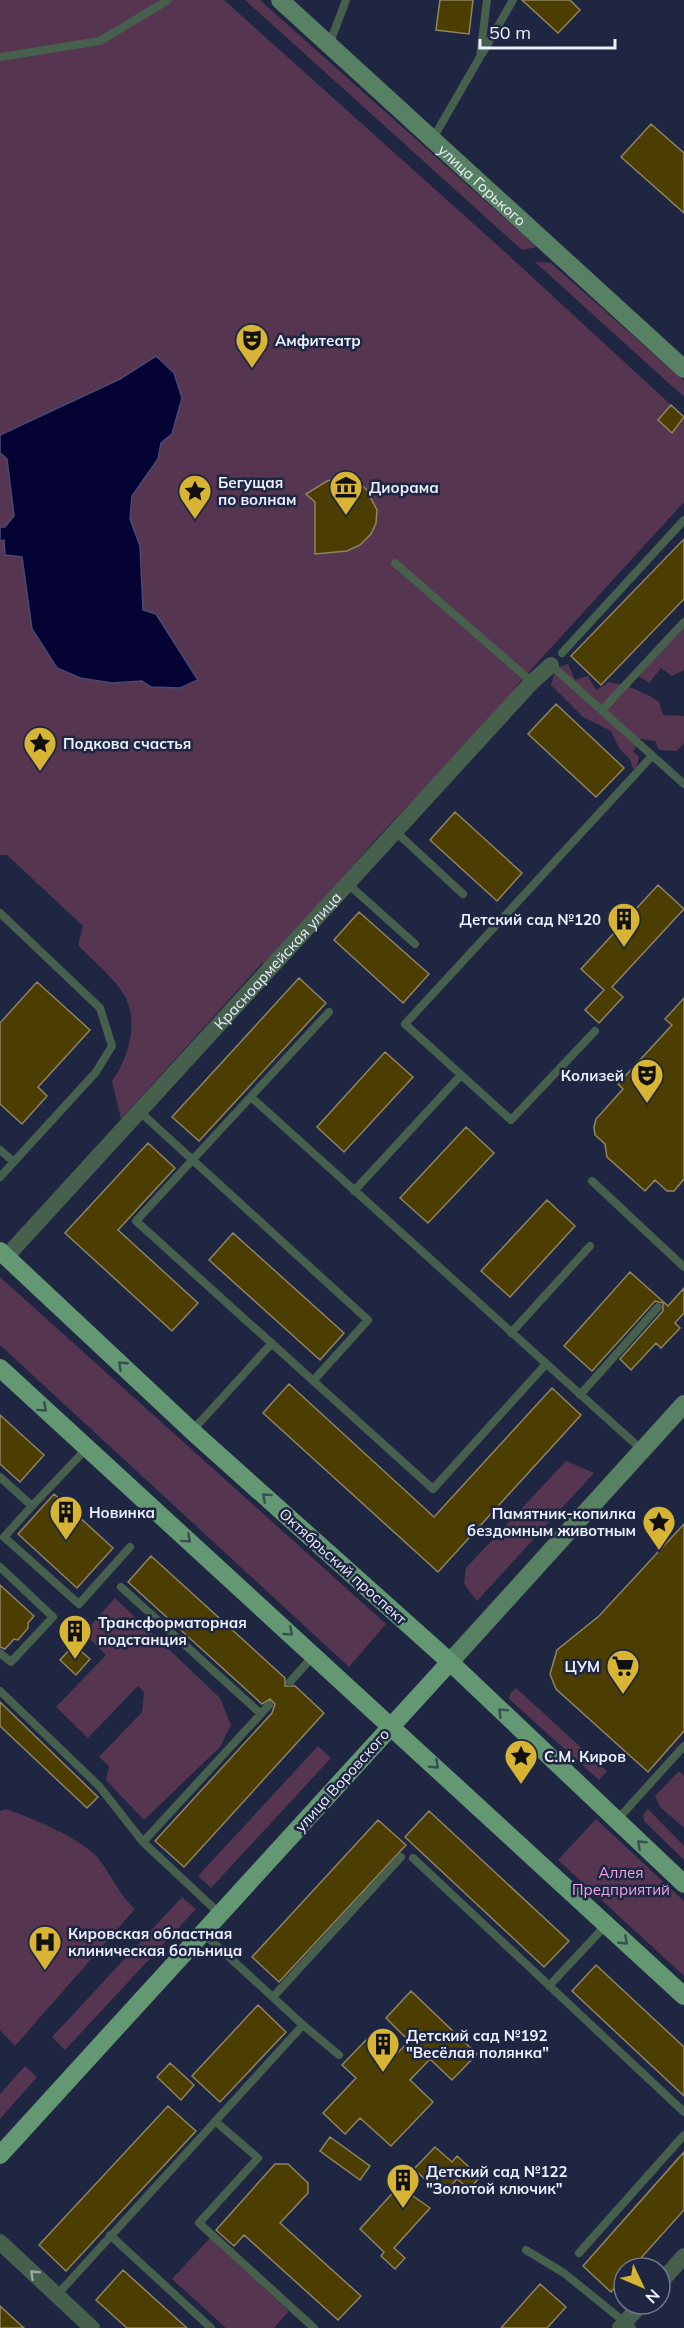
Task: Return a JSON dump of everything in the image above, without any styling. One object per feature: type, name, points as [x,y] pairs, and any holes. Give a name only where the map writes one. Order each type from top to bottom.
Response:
[{"type":"main road","name":"Октябрьский проспект","points":[[3,1254],[192,1431],[450,1662],[684,1884]]},
{"type":"main road","points":[[0,1368],[684,1996]]},
{"type":"main road","name":"улица Воровского","points":[[2,2150],[450,1662]]},
{"type":"street","name":"улица Горького","points":[[280,0],[684,369]]},
{"type":"street","name":"Красноармейская улица","points":[[3,1254],[396,832],[531,682],[556,659]]},
{"type":"street","name":"улица Воровского","points":[[450,1662],[684,1404]]},
{"type":"street","points":[[0,2242],[92,2328]]},
{"type":"street","points":[[672,2270],[684,2256]]},
{"type":"lane","points":[[0,57],[100,40],[168,0]]},
{"type":"lane","points":[[329,45],[346,0]]},
{"type":"lane","points":[[480,57],[487,0]]},
{"type":"lane","points":[[432,140],[513,0]]},
{"type":"lane","points":[[684,520],[556,659],[602,710],[684,784]]},
{"type":"lane","points":[[394,563],[531,682]]},
{"type":"lane","points":[[602,710],[684,622]]},
{"type":"lane","points":[[595,1030],[512,1120],[405,1024],[652,756]]},
{"type":"lane","points":[[396,832],[464,894]]},
{"type":"lane","points":[[348,884],[415,944]]},
{"type":"lane","points":[[0,913],[100,1008],[112,1046],[96,1072],[0,1177]]},
{"type":"lane","points":[[329,1012],[136,1221],[433,1489],[546,1364]]},
{"type":"lane","points":[[354,1191],[461,1075]]},
{"type":"lane","points":[[250,1097],[642,1451]]},
{"type":"lane","points":[[139,1110],[368,1320],[313,1381]]},
{"type":"lane","points":[[0,1150],[14,1162]]},
{"type":"lane","points":[[592,1181],[684,1267]]},
{"type":"lane","points":[[511,1333],[590,1246]]},
{"type":"lane","points":[[580,1395],[658,1307]]},
{"type":"lane","points":[[192,1431],[272,1343]]},
{"type":"lane","points":[[87,1448],[2,1539],[79,1604],[130,1547]]},
{"type":"lane","points":[[0,1477],[32,1506]]},
{"type":"lane","points":[[0,1567],[53,1617],[11,1662],[0,1653]]},
{"type":"lane","points":[[121,1587],[261,1714]]},
{"type":"lane","points":[[290,1682],[314,1655]]},
{"type":"lane","points":[[0,1691],[99,1786],[143,1842],[219,1914]]},
{"type":"lane","points":[[143,1842],[269,1705]]},
{"type":"lane","points":[[616,1820],[684,1746]]},
{"type":"lane","points":[[273,1997],[401,1857]]},
{"type":"lane","points":[[413,1858],[684,2112]]},
{"type":"lane","points":[[549,1986],[606,1924]]},
{"type":"lane","points":[[203,1933],[339,2055]]},
{"type":"lane","points":[[57,2295],[303,2025]]},
{"type":"lane","points":[[215,2121],[258,2158],[199,2223],[314,2328]]},
{"type":"lane","points":[[579,2253],[684,2135]]},
{"type":"lane","points":[[110,2235],[211,2328]]},
{"type":"lane","points":[[526,2250],[564,2274],[626,2326]]},
{"type":"green space","points":[[0,0],[224,0],[505,252],[684,417],[684,502],[517,685],[513,695],[378,837],[263,969],[263,962],[121,1119],[112,1081],[123,1061],[130,1038],[131,1014],[128,1003],[113,980],[78,945],[83,926],[7,855],[0,855]]},
{"type":"green space","points":[[245,0],[260,0],[537,247],[522,250]]},
{"type":"green space","points":[[535,262],[551,263],[684,381],[684,397]]},
{"type":"green space","points":[[684,622],[684,670],[672,676],[661,668],[649,683],[638,676]]},
{"type":"green space","points":[[568,664],[575,680],[588,676],[596,690],[609,682],[622,685],[659,702],[663,715],[684,716],[684,743],[677,751],[659,750],[655,741],[640,739],[633,752],[639,756],[637,767],[633,769],[630,759],[619,748],[611,731],[583,717],[551,685],[556,668]]},
{"type":"green space","points":[[0,1277],[386,1624],[349,1667],[0,1345]]},
{"type":"green space","points":[[566,1461],[594,1473],[477,1601],[464,1584],[466,1568]]},
{"type":"green space","points":[[115,1598],[220,1698],[231,1725],[220,1747],[144,1820],[106,1780],[109,1766],[99,1757],[142,1712],[144,1692],[138,1686],[88,1738],[56,1707],[106,1655],[84,1633]]},
{"type":"green space","points":[[516,1688],[607,1771],[599,1780],[509,1699],[510,1694]]},
{"type":"green space","points":[[318,1746],[331,1758],[211,1888],[198,1876]]},
{"type":"green space","points":[[679,1771],[684,1776],[684,1828],[660,1807],[655,1796]]},
{"type":"green space","name":"Кировская областная клиническая больница","points":[[6,1809],[79,1842],[97,1857],[124,1897],[135,1909],[15,2046],[0,2030],[0,1811]]},
{"type":"green space","points":[[648,1809],[684,1846],[684,1860],[644,1821],[643,1814]]},
{"type":"green space","name":"Аллея Предприятий","points":[[596,1819],[684,1901],[684,1976],[558,1860]]},
{"type":"green space","points":[[182,1897],[196,1909],[65,2050],[52,2037]]},
{"type":"green space","points":[[25,2066],[37,2077],[0,2119],[0,2094]]},
{"type":"green space","points":[[210,2238],[289,2311],[274,2328],[226,2328],[172,2279]]},
{"type":"shaded area","points":[[156,356],[174,373],[182,398],[172,434],[161,443],[158,459],[132,496],[130,519],[140,546],[143,610],[156,614],[198,680],[180,688],[151,687],[142,681],[112,683],[80,678],[57,668],[32,629],[22,557],[5,555],[4,540],[0,541],[0,527],[5,527],[14,516],[7,459],[0,453],[0,435],[120,379]]},
{"type":"building","points":[[440,0],[473,0],[469,34],[436,30]]},
{"type":"building","points":[[522,0],[570,0],[580,10],[558,33]]},
{"type":"building","points":[[651,124],[684,153],[684,213],[621,157]]},
{"type":"building","points":[[671,405],[684,417],[672,433],[658,420]]},
{"type":"building","name":"Диорама","points":[[341,478],[355,481],[366,489],[377,510],[376,523],[371,534],[360,545],[347,551],[315,554],[315,502],[306,494],[327,481]]},
{"type":"building","points":[[684,539],[684,599],[601,685],[571,656]]},
{"type":"building","points":[[556,704],[624,768],[596,797],[528,734]]},
{"type":"building","points":[[455,812],[522,873],[497,901],[430,840]]},
{"type":"building","name":"Детский сад №120","points":[[658,885],[684,909],[612,987],[623,997],[599,1023],[585,1010],[604,990],[581,969]]},
{"type":"building","points":[[359,912],[429,974],[403,1003],[334,940]]},
{"type":"building","points":[[299,978],[326,1003],[199,1141],[172,1117]]},
{"type":"building","points":[[37,982],[90,1030],[38,1087],[47,1096],[22,1124],[0,1104],[0,1023]]},
{"type":"building","name":"Колизей","points":[[684,998],[684,1179],[674,1191],[667,1191],[655,1180],[645,1191],[607,1157],[605,1144],[595,1135],[594,1127],[596,1119],[623,1089],[618,1084],[672,1025],[665,1019]]},
{"type":"building","points":[[385,1052],[413,1077],[344,1152],[317,1127]]},
{"type":"building","points":[[466,1127],[494,1153],[428,1223],[400,1198]]},
{"type":"building","points":[[148,1143],[175,1168],[118,1230],[198,1303],[172,1331],[65,1233]]},
{"type":"building","points":[[547,1200],[575,1226],[510,1297],[481,1271]]},
{"type":"building","points":[[233,1233],[344,1333],[320,1360],[209,1260]]},
{"type":"building","points":[[630,1272],[668,1306],[684,1288],[684,1313],[675,1323],[680,1328],[661,1348],[656,1343],[631,1370],[620,1359],[663,1311],[663,1303],[655,1301],[592,1371],[564,1346]]},
{"type":"building","points":[[289,1384],[434,1517],[552,1388],[581,1415],[438,1572],[263,1413]]},
{"type":"building","points":[[0,1415],[44,1455],[20,1482],[0,1464]]},
{"type":"building","name":"Новинка","points":[[54,1494],[113,1548],[77,1588],[18,1534]]},
{"type":"building","name":"ЦУМ","points":[[684,1524],[684,1731],[648,1772],[556,1689],[550,1674],[557,1650],[599,1616]]},
{"type":"building","points":[[151,1556],[285,1678],[285,1686],[295,1686],[324,1713],[184,1867],[155,1841],[272,1713],[275,1704],[270,1699],[262,1704],[128,1582]]},
{"type":"building","points":[[0,1585],[34,1616],[18,1640],[14,1639],[5,1649],[0,1647]]},
{"type":"building","name":"Трансформаторная подстанция","points":[[74,1645],[90,1659],[76,1675],[60,1660]]},
{"type":"building","points":[[0,1702],[98,1797],[87,1808],[0,1726]]},
{"type":"building","points":[[429,1811],[569,1941],[544,1967],[405,1837]]},
{"type":"building","points":[[378,1820],[406,1845],[279,1982],[252,1957]]},
{"type":"building","points":[[596,1965],[684,2047],[684,2096],[572,1991]]},
{"type":"building","name":"Детский сад №192 \"Весёлая полянка\"","points":[[411,1991],[477,2054],[452,2080],[430,2059],[410,2080],[433,2102],[391,2146],[360,2118],[345,2134],[323,2113],[356,2078],[342,2065],[366,2040],[389,2062],[409,2041],[386,2018]]},
{"type":"building","points":[[258,2005],[286,2032],[220,2102],[192,2076]]},
{"type":"building","points":[[170,2063],[194,2085],[181,2100],[157,2077]]},
{"type":"building","points":[[168,2106],[196,2131],[66,2271],[39,2245]]},
{"type":"building","points":[[330,2137],[370,2166],[360,2180],[320,2151]]},
{"type":"building","points":[[435,2147],[452,2162],[457,2156],[480,2177],[469,2189],[457,2179],[442,2195],[414,2169]]},
{"type":"building","points":[[684,2152],[684,2210],[643,2256],[612,2256],[611,2292],[583,2266]]},
{"type":"building","points":[[275,2164],[288,2164],[308,2183],[308,2193],[280,2223],[361,2296],[338,2320],[244,2235],[234,2246],[216,2230]]},
{"type":"building","points":[[399,2186],[430,2208],[394,2248],[405,2258],[395,2269],[381,2256],[384,2252],[360,2229]]},
{"type":"building","points":[[123,2270],[187,2328],[127,2328],[96,2300]]},
{"type":"building","points":[[540,2284],[566,2307],[547,2328],[501,2328]]},
{"type":"building","points":[[0,2306],[24,2328],[0,2328]]},
{"type":"place","name":"Амфитеатр","points":[[252,369]]},
{"type":"place","name":"Диорама","points":[[346,516]]},
{"type":"place","name":"Бегущая по волнам","points":[[195,520]]},
{"type":"place","name":"Подкова счастья","points":[[40,772]]},
{"type":"place","name":"Детский сад №120","points":[[624,948]]},
{"type":"place","name":"Колизей","points":[[647,1104]]},
{"type":"place","name":"Новинка","points":[[66,1541]]},
{"type":"place","name":"Памятник-копилка бездомным животным","points":[[659,1551]]},
{"type":"place","name":"Трансформаторная подстанция","points":[[75,1660]]},
{"type":"place","name":"ЦУМ","points":[[623,1695]]},
{"type":"place","name":"С.М. Киров","points":[[521,1785]]},
{"type":"place","name":"Кировская областная клиническая больница","points":[[45,1971]]},
{"type":"place","name":"Детский сад №192 \"Весёлая полянка\"","points":[[383,2073]]},
{"type":"place","name":"Детский сад №122 \"Золотой ключик\"","points":[[403,2209]]}]
